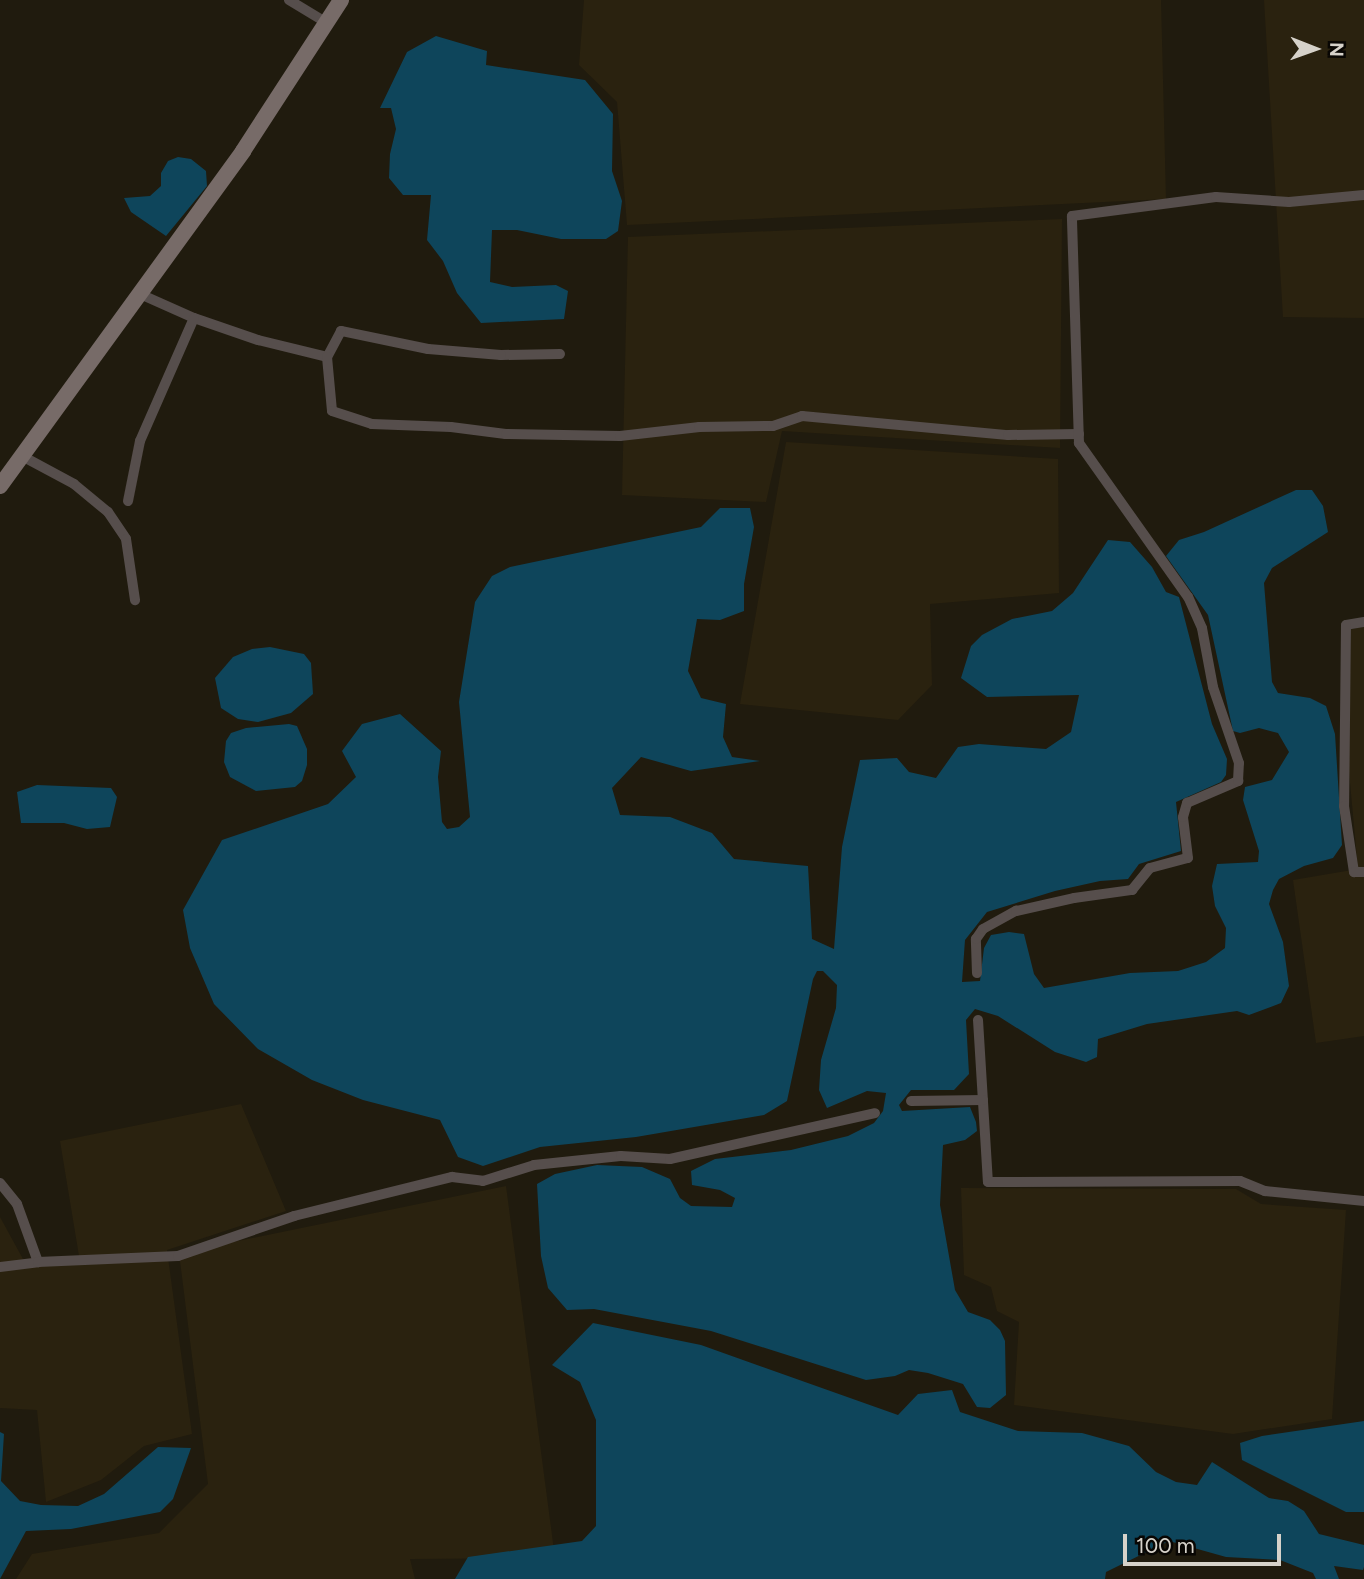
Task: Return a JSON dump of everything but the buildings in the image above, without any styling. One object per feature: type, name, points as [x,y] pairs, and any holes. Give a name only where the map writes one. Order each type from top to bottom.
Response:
[{"type":"street","points":[[289,0],[327,23]]},
{"type":"street","points":[[0,486],[243,151],[341,0]]},
{"type":"street","points":[[977,973],[976,939],[983,929],[1016,911],[1074,898],[1132,890],[1150,868],[1188,858],[1183,817],[1186,803],[1238,781],[1239,763],[1213,687],[1202,628],[1188,597],[1080,443],[1072,216],[1216,197],[1289,202],[1364,195]]},
{"type":"street","points":[[139,294],[194,318],[258,340],[327,357]]},
{"type":"street","points":[[128,501],[140,441],[194,318]]},
{"type":"street","points":[[560,354],[501,355],[428,349],[341,331],[327,357],[332,411],[372,424],[451,426],[506,434],[620,436],[699,427],[773,426],[802,416],[1008,435],[1079,434]]},
{"type":"street","points":[[22,456],[74,484],[107,512],[126,540],[135,600]]},
{"type":"street","points":[[1364,622],[1346,625],[1344,806],[1354,872],[1364,872]]},
{"type":"street","points":[[978,1020],[988,1182],[1240,1181],[1265,1191],[1364,1201]]},
{"type":"street","points":[[911,1101],[983,1100]]},
{"type":"street","points":[[0,1267],[38,1262],[178,1256],[294,1216],[452,1177],[483,1181],[534,1165],[621,1156],[670,1159],[875,1113]]},
{"type":"street","points":[[0,1184],[17,1204],[38,1262]]},
{"type":"shaded area","points":[[584,0],[1161,0],[1166,199],[627,225],[617,102],[579,65]]},
{"type":"shaded area","points":[[1264,0],[1364,0],[1364,318],[1283,317]]},
{"type":"shaded area","points":[[1062,219],[1060,448],[782,431],[766,502],[622,495],[628,237]]},
{"type":"shaded area","points":[[786,442],[1058,459],[1059,593],[930,604],[932,685],[898,720],[740,704]]},
{"type":"shaded area","points":[[1364,627],[1364,1036],[1316,1043],[1293,880],[1358,869],[1348,761],[1351,629]]},
{"type":"shaded area","points":[[241,1104],[286,1211],[167,1250],[192,1434],[144,1446],[101,1480],[46,1502],[37,1410],[0,1408],[0,1217],[23,1259],[79,1256],[60,1141]]},
{"type":"shaded area","points":[[506,1186],[555,1558],[410,1559],[415,1579],[16,1579],[32,1554],[159,1533],[208,1484],[179,1253]]},
{"type":"shaded area","points":[[961,1188],[1236,1189],[1261,1204],[1346,1210],[1332,1419],[1233,1434],[1014,1405],[1019,1322],[997,1311],[991,1287],[964,1275]]},
{"type":"water","points":[[436,36],[487,51],[486,65],[585,80],[613,114],[612,171],[622,201],[618,231],[606,239],[561,239],[517,230],[492,230],[490,282],[512,287],[556,285],[568,291],[564,319],[481,323],[457,293],[443,261],[427,240],[431,195],[403,195],[389,178],[390,154],[396,129],[391,108],[380,108],[407,52]]},
{"type":"water","points":[[178,157],[191,159],[206,171],[207,186],[166,236],[131,212],[124,198],[150,196],[161,186],[161,173],[168,161]]},
{"type":"water","points":[[1296,490],[1312,490],[1323,506],[1328,532],[1272,568],[1264,583],[1272,682],[1278,693],[1310,698],[1326,706],[1335,734],[1342,845],[1333,858],[1304,866],[1279,879],[1273,890],[1269,904],[1283,942],[1289,986],[1281,1003],[1249,1015],[1237,1011],[1147,1024],[1098,1039],[1097,1057],[1086,1062],[1055,1052],[998,1016],[975,1009],[966,1020],[969,1074],[954,1090],[911,1090],[899,1105],[902,1111],[970,1107],[976,1122],[977,1131],[965,1140],[943,1145],[940,1205],[955,1290],[968,1312],[990,1320],[1000,1330],[1005,1341],[1006,1395],[990,1408],[977,1407],[963,1384],[928,1373],[909,1370],[895,1376],[866,1380],[711,1331],[594,1309],[567,1310],[548,1288],[541,1256],[537,1184],[555,1174],[597,1165],[642,1167],[670,1179],[680,1198],[691,1206],[732,1207],[735,1198],[720,1190],[692,1185],[691,1171],[715,1159],[791,1150],[848,1136],[874,1123],[883,1111],[886,1093],[867,1091],[827,1108],[819,1090],[821,1060],[836,1008],[837,985],[823,971],[817,971],[813,979],[787,1101],[764,1115],[636,1137],[540,1147],[483,1166],[458,1157],[440,1120],[363,1100],[312,1080],[258,1049],[214,1004],[190,948],[183,910],[222,840],[328,804],[356,777],[342,751],[362,724],[400,714],[441,751],[438,777],[442,822],[447,829],[459,827],[470,817],[459,702],[475,602],[492,576],[510,567],[701,527],[720,508],[750,508],[754,527],[744,584],[744,611],[720,620],[697,619],[688,671],[701,698],[726,704],[723,737],[732,757],[760,761],[691,771],[641,757],[612,788],[620,815],[670,817],[712,833],[734,859],[808,866],[812,939],[834,949],[842,847],[860,760],[897,758],[909,772],[936,778],[958,747],[979,744],[1046,749],[1071,732],[1079,695],[987,697],[961,678],[971,646],[982,635],[1012,619],[1052,611],[1073,593],[1108,540],[1130,542],[1152,567],[1166,592],[1179,597],[1212,724],[1227,759],[1226,775],[1221,782],[1176,802],[1181,851],[1139,864],[1128,879],[1100,881],[1055,891],[987,912],[965,940],[962,982],[980,981],[984,948],[991,935],[1009,932],[1024,934],[1034,974],[1044,988],[1130,973],[1178,971],[1206,962],[1225,948],[1226,928],[1215,906],[1212,886],[1217,864],[1258,862],[1259,851],[1243,800],[1245,787],[1272,780],[1289,752],[1278,733],[1259,728],[1240,733],[1233,731],[1208,615],[1166,556],[1179,540],[1204,532]]},
{"type":"water","points":[[270,647],[304,654],[311,663],[313,694],[291,713],[258,722],[238,719],[221,708],[215,678],[233,657],[252,649]]},
{"type":"water","points":[[289,724],[297,726],[307,749],[307,765],[302,781],[295,787],[256,791],[230,777],[224,762],[226,741],[231,733],[246,728]]},
{"type":"water","points":[[37,785],[111,788],[117,797],[110,827],[87,829],[64,823],[21,823],[17,792]]},
{"type":"water","points":[[593,1323],[701,1345],[898,1415],[918,1394],[952,1390],[960,1412],[1018,1431],[1082,1433],[1129,1446],[1156,1472],[1176,1482],[1197,1485],[1212,1462],[1269,1498],[1288,1501],[1304,1511],[1319,1534],[1364,1545],[1364,1567],[1363,1570],[1334,1566],[1339,1579],[1316,1579],[1313,1573],[1280,1560],[1226,1557],[1169,1541],[1106,1572],[1105,1579],[455,1579],[468,1557],[582,1541],[596,1526],[596,1420],[580,1382],[552,1365]]},
{"type":"water","points":[[1364,1421],[1364,1512],[1346,1512],[1242,1460],[1240,1443],[1262,1436]]},
{"type":"water","points":[[0,1432],[4,1434],[1,1481],[20,1501],[41,1505],[78,1506],[104,1494],[158,1447],[191,1448],[173,1499],[160,1512],[71,1529],[26,1531],[0,1579]]}]
